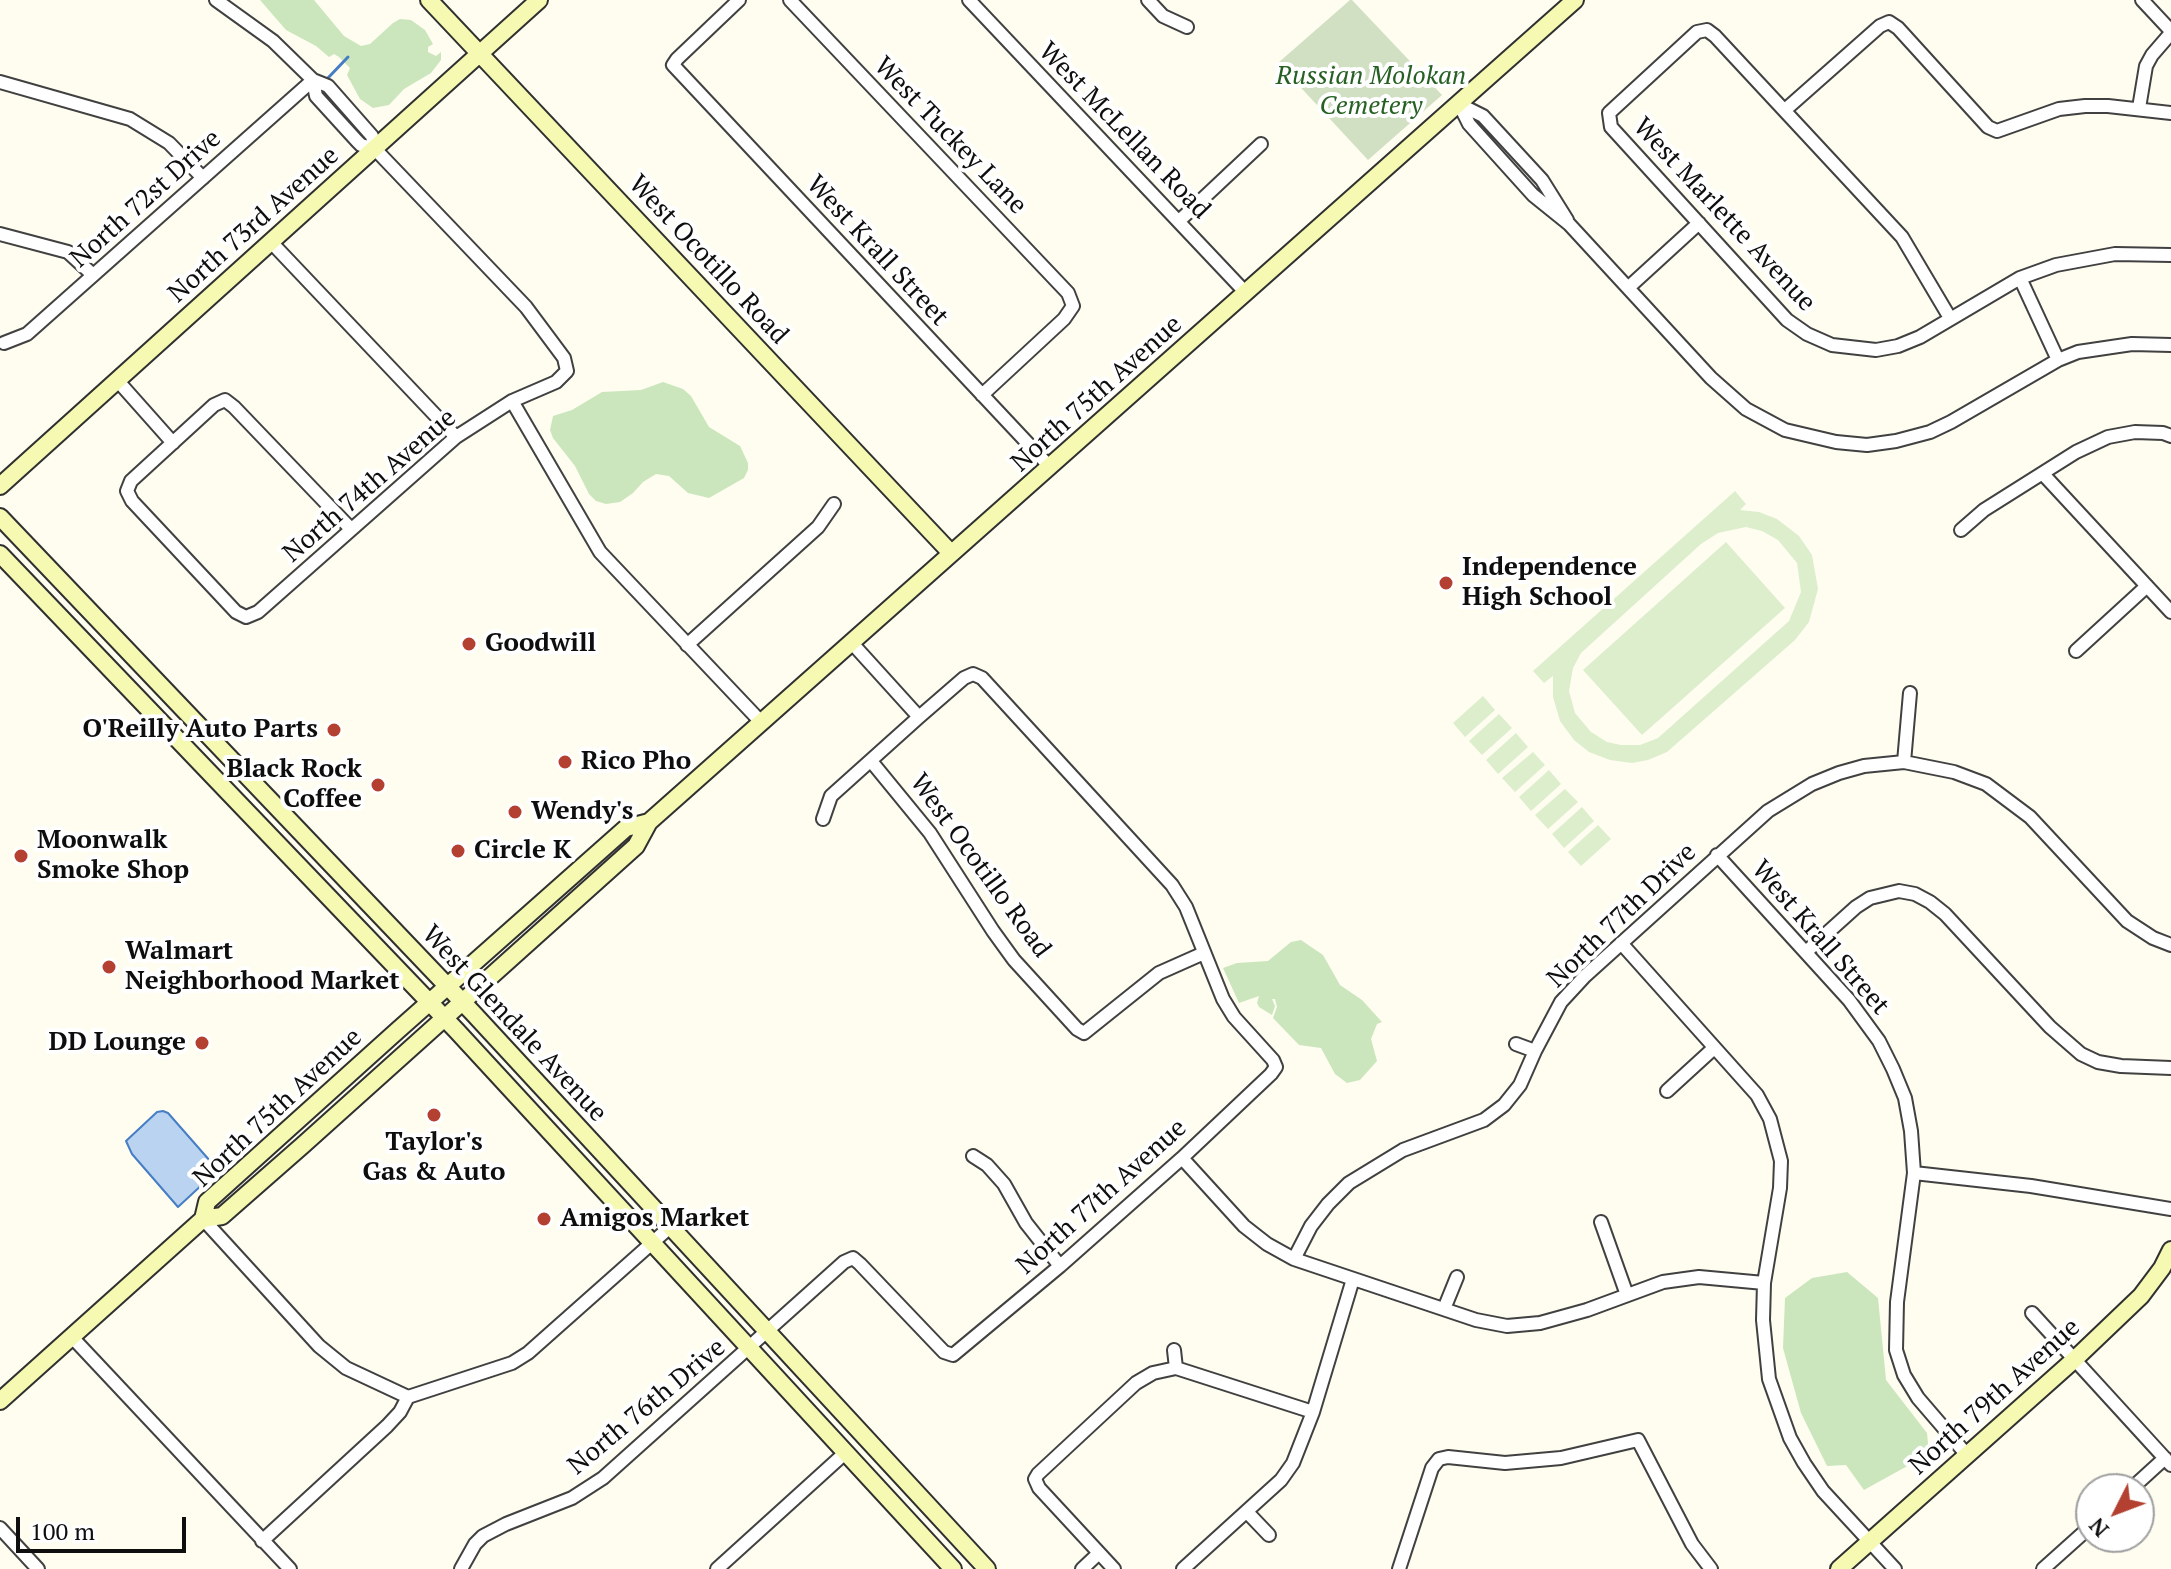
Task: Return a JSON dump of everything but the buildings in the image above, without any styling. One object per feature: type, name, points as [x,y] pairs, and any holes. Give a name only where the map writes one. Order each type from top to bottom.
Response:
[{"type":"main road","name":"West Ocotillo Road","points":[[429,0],[951,553]]},
{"type":"main road","name":"North 73rd Avenue","points":[[0,486],[539,0]]},
{"type":"main road","name":"North 75th Avenue","points":[[0,1401],[203,1219],[222,1216],[636,846],[649,822],[1575,0]]},
{"type":"main road","name":"West Glendale Avenue","points":[[0,517],[448,987],[987,1569]]},
{"type":"main road","name":"West Glendale Avenue","points":[[0,554],[444,1018],[953,1569]]},
{"type":"main road","name":"North 75th Avenue","points":[[203,1219],[207,1202],[429,1003],[626,828],[649,822]]},
{"type":"main road","name":"North 79th Avenue","points":[[1839,1569],[2075,1359],[2141,1296],[2167,1270],[2171,1250]]},
{"type":"street","points":[[216,0],[273,41],[313,80],[328,86],[372,136],[375,149]]},
{"type":"street","name":"West Krall Street","points":[[739,0],[673,65],[1050,467]]},
{"type":"street","name":"West Tuckey Lane","points":[[790,0],[1068,293],[1073,306],[1064,319],[982,395]]},
{"type":"street","name":"West McLellan Road","points":[[969,0],[1246,293]]},
{"type":"street","points":[[1148,0],[1163,16],[1187,27]]},
{"type":"street","points":[[2139,108],[2146,66],[2171,32],[2142,0]]},
{"type":"street","points":[[1950,318],[1902,237],[1785,110],[1880,26],[1889,22],[1898,28],[1988,127],[1997,131],[2059,109],[2085,106],[2171,113]]},
{"type":"street","name":"West Marlette Avenue","points":[[1785,110],[1707,30],[1697,32],[1609,113],[1608,121],[1787,320],[1807,334],[1832,345],[1876,350],[1898,346],[1920,337],[2020,278],[2056,265],[2130,253],[2171,255]]},
{"type":"street","name":"North 72st Drive","points":[[4,343],[27,334],[313,80]]},
{"type":"street","points":[[0,82],[130,119],[169,143],[203,178]]},
{"type":"street","points":[[1459,104],[1483,116],[1542,180],[1569,224],[1711,378],[1746,409],[1785,430],[1836,442],[1867,445],[1930,432],[1983,405],[2058,360],[2100,347],[2171,345]]},
{"type":"street","points":[[1179,221],[1261,144]]},
{"type":"street","name":"North 74th Avenue","points":[[173,443],[131,481],[127,491],[132,501],[236,612],[246,617],[258,612],[456,437],[512,401],[556,382],[567,371],[564,358],[526,307],[375,149]]},
{"type":"street","points":[[1629,287],[1699,223]]},
{"type":"street","points":[[0,234],[68,252],[93,275]]},
{"type":"street","points":[[271,242],[456,437]]},
{"type":"street","points":[[2020,278],[2058,360]]},
{"type":"street","points":[[117,380],[173,443],[214,405],[225,400],[351,529]]},
{"type":"street","points":[[512,401],[593,542],[761,722]]},
{"type":"street","points":[[1961,530],[1984,510],[2076,452],[2108,437],[2135,432],[2171,436]]},
{"type":"street","points":[[2043,474],[2171,612]]},
{"type":"street","points":[[687,645],[818,527],[834,504]]},
{"type":"street","points":[[2076,651],[2147,586]]},
{"type":"street","points":[[851,642],[919,717]]},
{"type":"street","points":[[823,819],[831,796],[964,678],[973,674],[982,678],[1172,885],[1186,907],[1204,953]]},
{"type":"street","points":[[1904,762],[1910,693]]},
{"type":"street","name":"West Ocotillo Road","points":[[871,761],[930,833],[1014,960],[1077,1029],[1084,1033],[1159,973],[1204,953]]},
{"type":"street","name":"North 77th Drive","points":[[1294,1259],[1311,1226],[1349,1183],[1403,1150],[1484,1120],[1504,1105],[1520,1085],[1561,1002],[1717,855],[1768,811],[1812,784],[1864,766],[1904,762],[1954,772],[1986,784],[2007,797],[2060,847],[2127,921],[2153,938],[2171,945]]},
{"type":"street","name":"West Krall Street","points":[[1717,855],[1867,1022],[1893,1069],[1905,1098],[1914,1173],[1897,1302],[1896,1350],[1904,1375],[1918,1398],[1967,1455]]},
{"type":"street","points":[[1806,952],[1870,898],[1899,891],[1923,898],[1945,914],[2050,1027],[2081,1054],[2098,1062],[2121,1066],[2171,1068]]},
{"type":"street","points":[[1621,943],[1757,1095],[1777,1138],[1781,1161],[1780,1188],[1764,1283],[1765,1352],[1769,1379],[1790,1438],[1823,1491],[1895,1569]]},
{"type":"street","name":"North 77th Avenue","points":[[953,1355],[1182,1158],[1276,1067],[1234,1017],[1204,953]]},
{"type":"street","points":[[1516,1044],[1535,1051]]},
{"type":"street","points":[[1667,1091],[1714,1048]]},
{"type":"street","points":[[973,1156],[987,1165],[1004,1184],[1026,1223],[1060,1266]]},
{"type":"street","points":[[1182,1158],[1244,1226],[1294,1259],[1476,1320],[1507,1326],[1540,1323],[1587,1310],[1663,1282],[1699,1277],[1764,1283]]},
{"type":"street","points":[[1914,1173],[2031,1186],[2171,1209]]},
{"type":"street","points":[[203,1219],[319,1346],[346,1368],[408,1397],[512,1363],[528,1353],[670,1227]]},
{"type":"street","points":[[1601,1222],[1627,1295]]},
{"type":"street","name":"North 76th Drive","points":[[461,1569],[483,1536],[572,1498],[603,1478],[844,1262],[853,1258],[944,1352],[953,1355]]},
{"type":"street","points":[[1444,1309],[1457,1277]]},
{"type":"street","points":[[1183,1569],[1281,1480],[1293,1463],[1313,1412],[1353,1279]]},
{"type":"street","points":[[2032,1313],[2168,1461]]},
{"type":"street","points":[[71,1336],[290,1569]]},
{"type":"street","points":[[1174,1350],[1176,1368]]},
{"type":"street","points":[[1114,1569],[1039,1488],[1035,1479],[1136,1383],[1153,1373],[1176,1368],[1313,1412]]},
{"type":"street","points":[[262,1541],[387,1426],[408,1397]]},
{"type":"street","points":[[1399,1569],[1432,1468],[1439,1459],[1448,1457],[1505,1463],[1561,1458],[1638,1440],[1692,1544],[1711,1569]]},
{"type":"street","points":[[717,1569],[845,1453]]},
{"type":"street","points":[[1247,1512],[1269,1535]]},
{"type":"street","points":[[0,1528],[38,1569]]},
{"type":"street","points":[[2043,1569],[2075,1540]]},
{"type":"street","points":[[1082,1569],[1099,1553]]},
{"type":"green space","points":[[260,0],[314,0],[344,36],[361,46],[370,44],[400,19],[411,20],[425,30],[433,44],[428,47],[428,52],[436,56],[441,52],[441,60],[431,73],[404,89],[389,105],[373,108],[360,99],[347,75],[350,68],[339,57],[334,54],[329,57],[316,46],[286,30]]},
{"type":"green space","name":"Russian Molokan Cemetery","points":[[1350,0],[1442,95],[1368,160],[1278,63]]},
{"type":"green space","points":[[663,382],[683,389],[691,396],[709,427],[740,446],[748,463],[744,478],[709,498],[688,493],[669,476],[656,474],[620,502],[606,504],[596,501],[553,438],[550,430],[553,416],[572,410],[602,392],[641,390]]},
{"type":"green space","points":[[1735,491],[1746,504],[1740,510],[1759,512],[1777,519],[1799,536],[1812,555],[1818,589],[1809,622],[1795,640],[1667,752],[1648,760],[1632,763],[1610,760],[1589,752],[1574,740],[1560,721],[1553,697],[1553,676],[1544,683],[1533,671]],"holes":[[[1746,527],[1778,540],[1797,563],[1801,592],[1789,621],[1658,738],[1640,745],[1621,745],[1607,742],[1591,732],[1575,713],[1569,691],[1573,668],[1581,653],[1701,544],[1718,533]]]},
{"type":"green space","points":[[1726,542],[1785,608],[1642,735],[1583,670]]},
{"type":"green space","points":[[1483,696],[1495,710],[1465,737],[1453,723]]},
{"type":"green space","points":[[1499,714],[1512,728],[1482,755],[1469,741]]},
{"type":"green space","points":[[1516,733],[1528,747],[1498,774],[1486,760]]},
{"type":"green space","points":[[1533,752],[1545,765],[1515,792],[1502,778]]},
{"type":"green space","points":[[1549,770],[1561,784],[1531,811],[1519,797]]},
{"type":"green space","points":[[1565,789],[1578,802],[1548,829],[1535,815]]},
{"type":"green space","points":[[1582,807],[1594,821],[1564,848],[1552,834]]},
{"type":"green space","points":[[1598,825],[1611,839],[1581,866],[1568,852]]},
{"type":"green space","points":[[1301,940],[1323,955],[1340,985],[1362,1000],[1382,1022],[1377,1024],[1371,1039],[1377,1061],[1360,1080],[1347,1083],[1335,1074],[1321,1048],[1299,1045],[1273,1018],[1277,1007],[1275,999],[1272,999],[1275,1006],[1272,1015],[1259,1007],[1259,996],[1239,1003],[1223,968],[1237,963],[1268,961],[1291,942]]},
{"type":"green space","points":[[1847,1272],[1878,1298],[1886,1380],[1927,1433],[1929,1454],[1864,1490],[1846,1465],[1827,1466],[1801,1413],[1783,1348],[1785,1298],[1812,1278]]},
{"type":"water","points":[[163,1111],[218,1170],[178,1207],[132,1154],[126,1141],[157,1112]]},
{"type":"waterway","points":[[327,79],[348,57]]},
{"type":"place","name":"Independence High School","points":[[1446,583]]},
{"type":"place","name":"Goodwill","points":[[469,644]]},
{"type":"place","name":"O'Reilly Auto Parts","points":[[334,730]]},
{"type":"place","name":"Rico Pho","points":[[565,762]]},
{"type":"place","name":"Black Rock Coffee","points":[[378,785]]},
{"type":"place","name":"Wendy's","points":[[515,812]]},
{"type":"place","name":"Circle K","points":[[458,851]]},
{"type":"place","name":"Moonwalk Smoke Shop","points":[[21,856]]},
{"type":"place","name":"Walmart Neighborhood Market","points":[[109,967]]},
{"type":"place","name":"DD Lounge","points":[[202,1043]]},
{"type":"place","name":"Taylor's Gas & Auto","points":[[434,1115]]},
{"type":"place","name":"Amigos Market","points":[[544,1219]]}]
